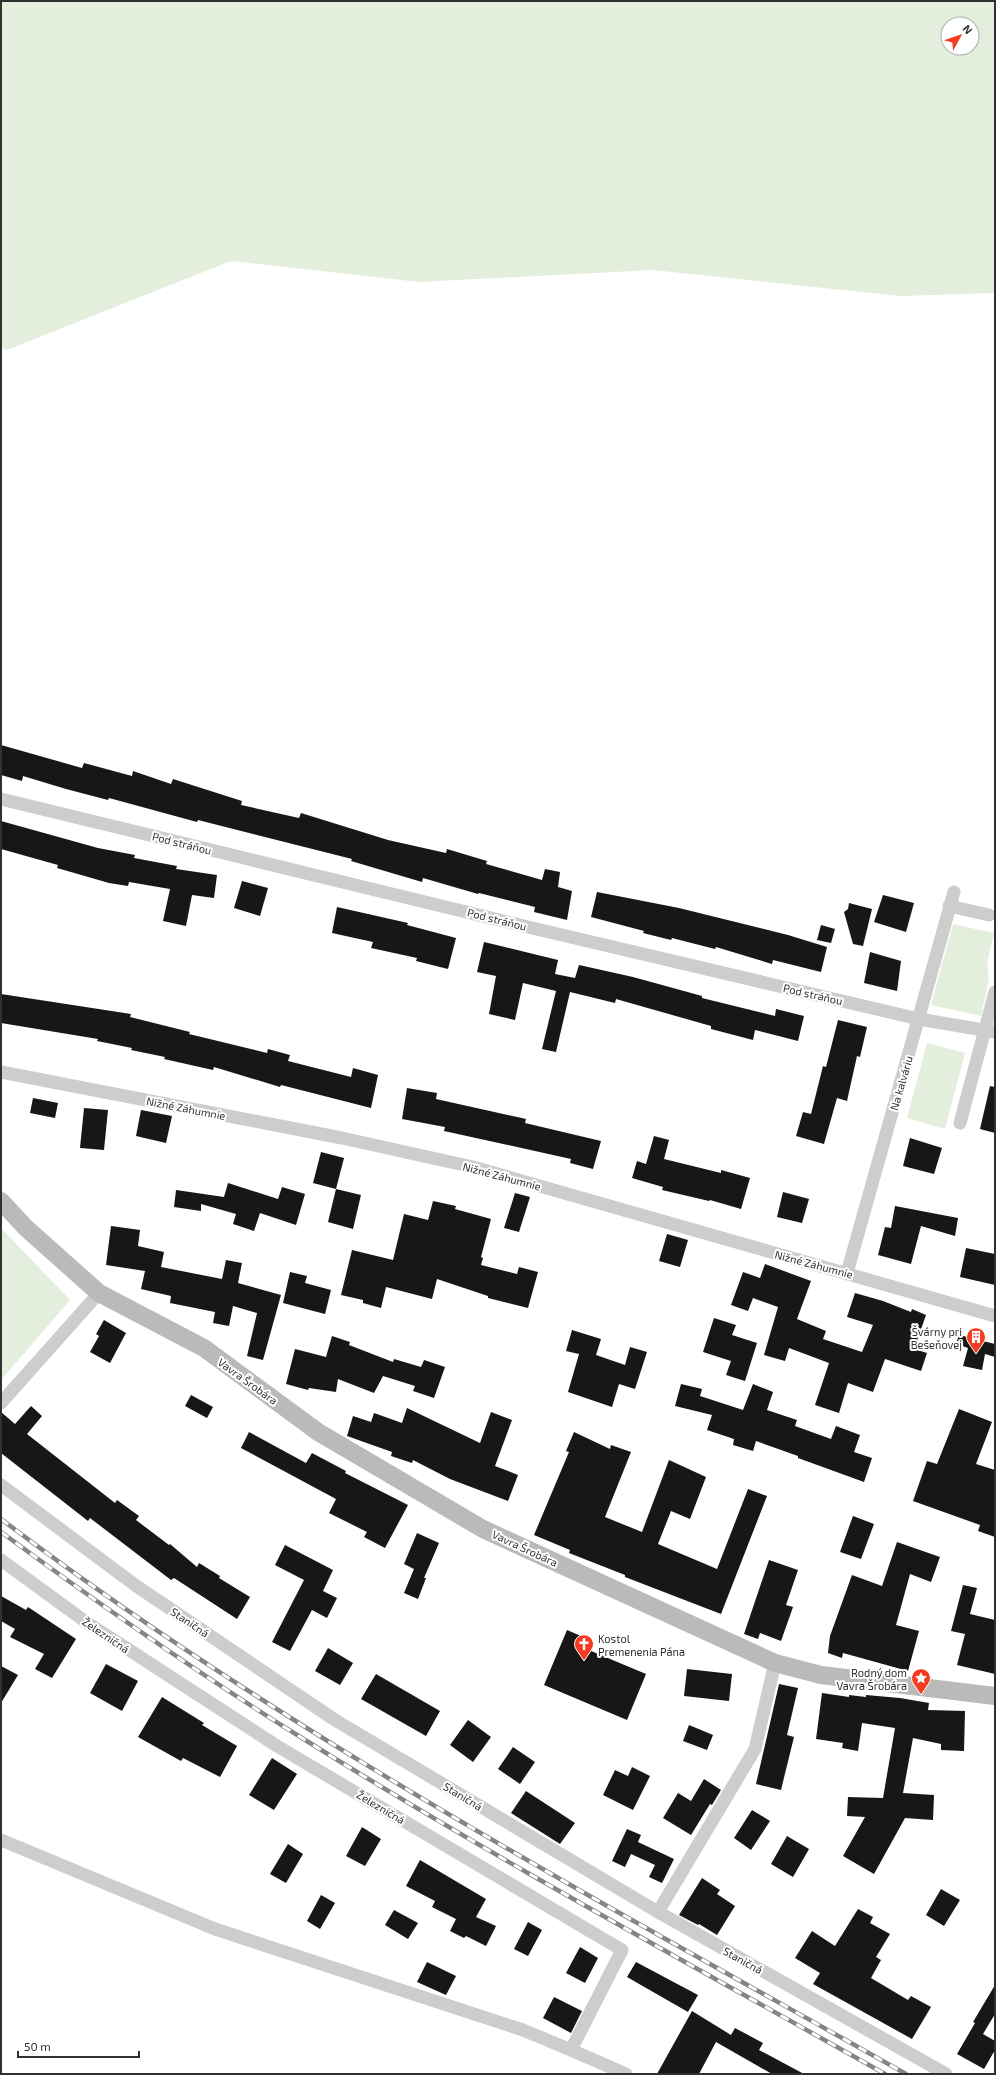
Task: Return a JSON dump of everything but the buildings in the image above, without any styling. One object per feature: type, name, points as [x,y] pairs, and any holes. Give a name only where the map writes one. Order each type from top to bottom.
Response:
[{"type":"street","name":"Pod stráňou","points":[[1,799],[528,927],[920,1019],[990,1031]]},
{"type":"street","name":"Na kalváriu","points":[[847,1273],[920,1019],[954,892]]},
{"type":"street","points":[[950,906],[989,915]]},
{"type":"street","points":[[960,1123],[990,1031],[995,992]]},
{"type":"street","name":"Nižné Záhumnie","points":[[1,1072],[342,1138],[473,1167],[818,1267],[847,1273],[995,1316]]},
{"type":"street","name":"Vavra Šrobára","points":[[1,1201],[26,1228],[99,1293],[204,1348],[318,1432],[483,1529],[775,1663],[821,1676],[995,1696]]},
{"type":"street","points":[[1,1403],[99,1293]]},
{"type":"street","name":"Staničná","points":[[1,1486],[135,1586],[335,1720],[658,1912],[946,2074]]},
{"type":"street","name":"Železničná","points":[[1,1560],[86,1622],[277,1746],[622,1950],[571,2050]]},
{"type":"street","points":[[658,1912],[755,1749],[775,1663]]},
{"type":"street","points":[[1,1840],[215,1929],[523,2030],[626,2074]]},
{"type":"green space","points":[[1,1],[995,1],[995,293],[900,296],[653,270],[419,282],[231,261],[7,350],[1,348]]},
{"type":"green space","points":[[953,924],[994,933],[987,964],[989,979],[981,1016],[931,1005]]},
{"type":"green space","points":[[927,1043],[965,1053],[945,1129],[907,1118]]},
{"type":"green space","points":[[1,1228],[70,1300],[1,1380]]},
{"type":"railway","points":[[1,1519],[109,1597],[218,1672],[331,1743],[444,1812],[674,1944],[906,2074]]},
{"type":"railway","points":[[1,1532],[75,1586],[187,1664],[302,1738],[519,1868],[885,2074]]},
{"type":"place","name":"Švárny pri Bešeňovej","points":[[976,1354]]},
{"type":"place","name":"Kostol Premenenia Pána","points":[[584,1661]]},
{"type":"place","name":"Rodný dom Vavra Šrobára","points":[[921,1695]]}]
